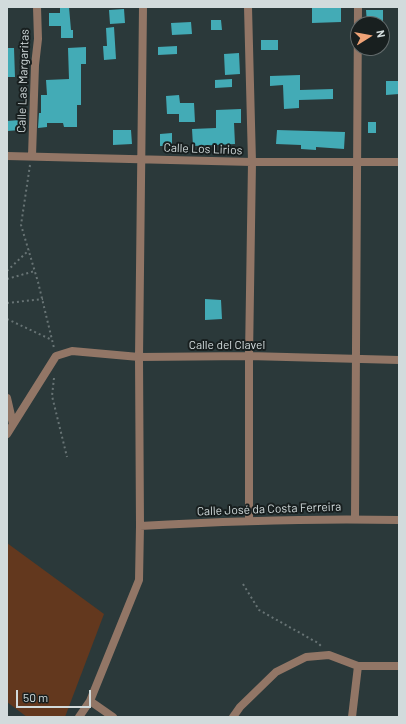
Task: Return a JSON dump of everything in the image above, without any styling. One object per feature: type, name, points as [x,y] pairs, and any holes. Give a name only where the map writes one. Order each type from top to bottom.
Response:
[{"type":"street","name":"Calle Las Margaritas","points":[[32,156],[38,39],[37,7]]},
{"type":"street","points":[[79,717],[90,701],[138,580],[140,526],[139,357],[143,7]]},
{"type":"street","points":[[248,7],[252,162],[248,356],[249,520]]},
{"type":"street","points":[[355,519],[358,7]]},
{"type":"street","name":"Calle Los Lirios","points":[[7,156],[252,162],[399,162]]},
{"type":"street","name":"Calle del Clavel","points":[[56,356],[72,351],[139,357],[248,356],[399,360]]},
{"type":"street","points":[[7,434],[56,356]]},
{"type":"street","points":[[7,398],[13,424]]},
{"type":"street","name":"Calle José da Costa Ferreira","points":[[140,526],[249,520],[399,520]]},
{"type":"street","points":[[233,717],[240,707],[276,672],[306,657],[329,655],[358,666],[399,666]]},
{"type":"street","points":[[352,717],[358,666]]},
{"type":"street","points":[[90,701],[113,717]]},
{"type":"path","points":[[32,156],[21,225],[43,299],[56,356]]},
{"type":"path","points":[[7,271],[29,250]]},
{"type":"path","points":[[7,279],[35,271]]},
{"type":"path","points":[[7,302],[43,299]]},
{"type":"path","points":[[7,319],[52,340]]},
{"type":"path","points":[[54,372],[52,396],[67,457]]},
{"type":"path","points":[[243,584],[259,610],[318,643],[329,655]]},
{"type":"shaded area","points":[[7,543],[104,614],[65,717],[27,717],[7,702]]},
{"type":"building","points":[[60,7],[69,7],[73,38],[61,38],[61,26],[49,26],[49,13],[60,13]]},
{"type":"building","points":[[312,7],[341,7],[341,22],[312,23]]},
{"type":"building","points":[[124,9],[125,23],[110,24],[109,10]]},
{"type":"building","points":[[366,10],[383,10],[383,16],[366,16]]},
{"type":"building","points":[[211,20],[221,20],[222,30],[211,30]]},
{"type":"building","points":[[191,22],[192,34],[172,35],[171,23]]},
{"type":"building","points":[[114,27],[116,59],[104,60],[103,46],[107,46],[106,28]]},
{"type":"building","points":[[261,40],[278,40],[278,50],[261,50]]},
{"type":"building","points":[[177,46],[177,54],[158,55],[158,47]]},
{"type":"building","points":[[86,47],[86,64],[81,64],[81,105],[77,105],[77,127],[64,127],[63,123],[47,123],[47,127],[38,128],[39,113],[41,113],[41,95],[47,95],[46,80],[69,79],[68,48]]},
{"type":"building","points":[[7,48],[14,48],[15,77],[7,77]]},
{"type":"building","points":[[239,53],[240,74],[225,75],[224,54]]},
{"type":"building","points":[[300,75],[300,90],[333,89],[333,99],[299,100],[299,108],[284,109],[283,85],[270,86],[270,76]]},
{"type":"building","points":[[232,79],[232,87],[215,88],[215,80]]},
{"type":"building","points":[[386,81],[399,81],[399,94],[386,95]]},
{"type":"building","points":[[179,95],[180,103],[194,103],[195,122],[179,122],[179,114],[167,114],[166,96]]},
{"type":"building","points":[[241,109],[241,123],[234,123],[235,144],[193,146],[192,129],[216,128],[216,110]]},
{"type":"building","points":[[20,120],[21,130],[7,131],[7,121]]},
{"type":"building","points":[[368,122],[376,122],[376,133],[368,133]]},
{"type":"building","points":[[113,130],[131,130],[132,144],[113,145]]},
{"type":"building","points":[[277,130],[345,132],[344,149],[316,147],[316,150],[301,149],[301,145],[276,144]]},
{"type":"building","points":[[172,133],[172,146],[160,146],[160,134]]},
{"type":"building","points":[[205,299],[221,300],[222,319],[205,320]]}]
